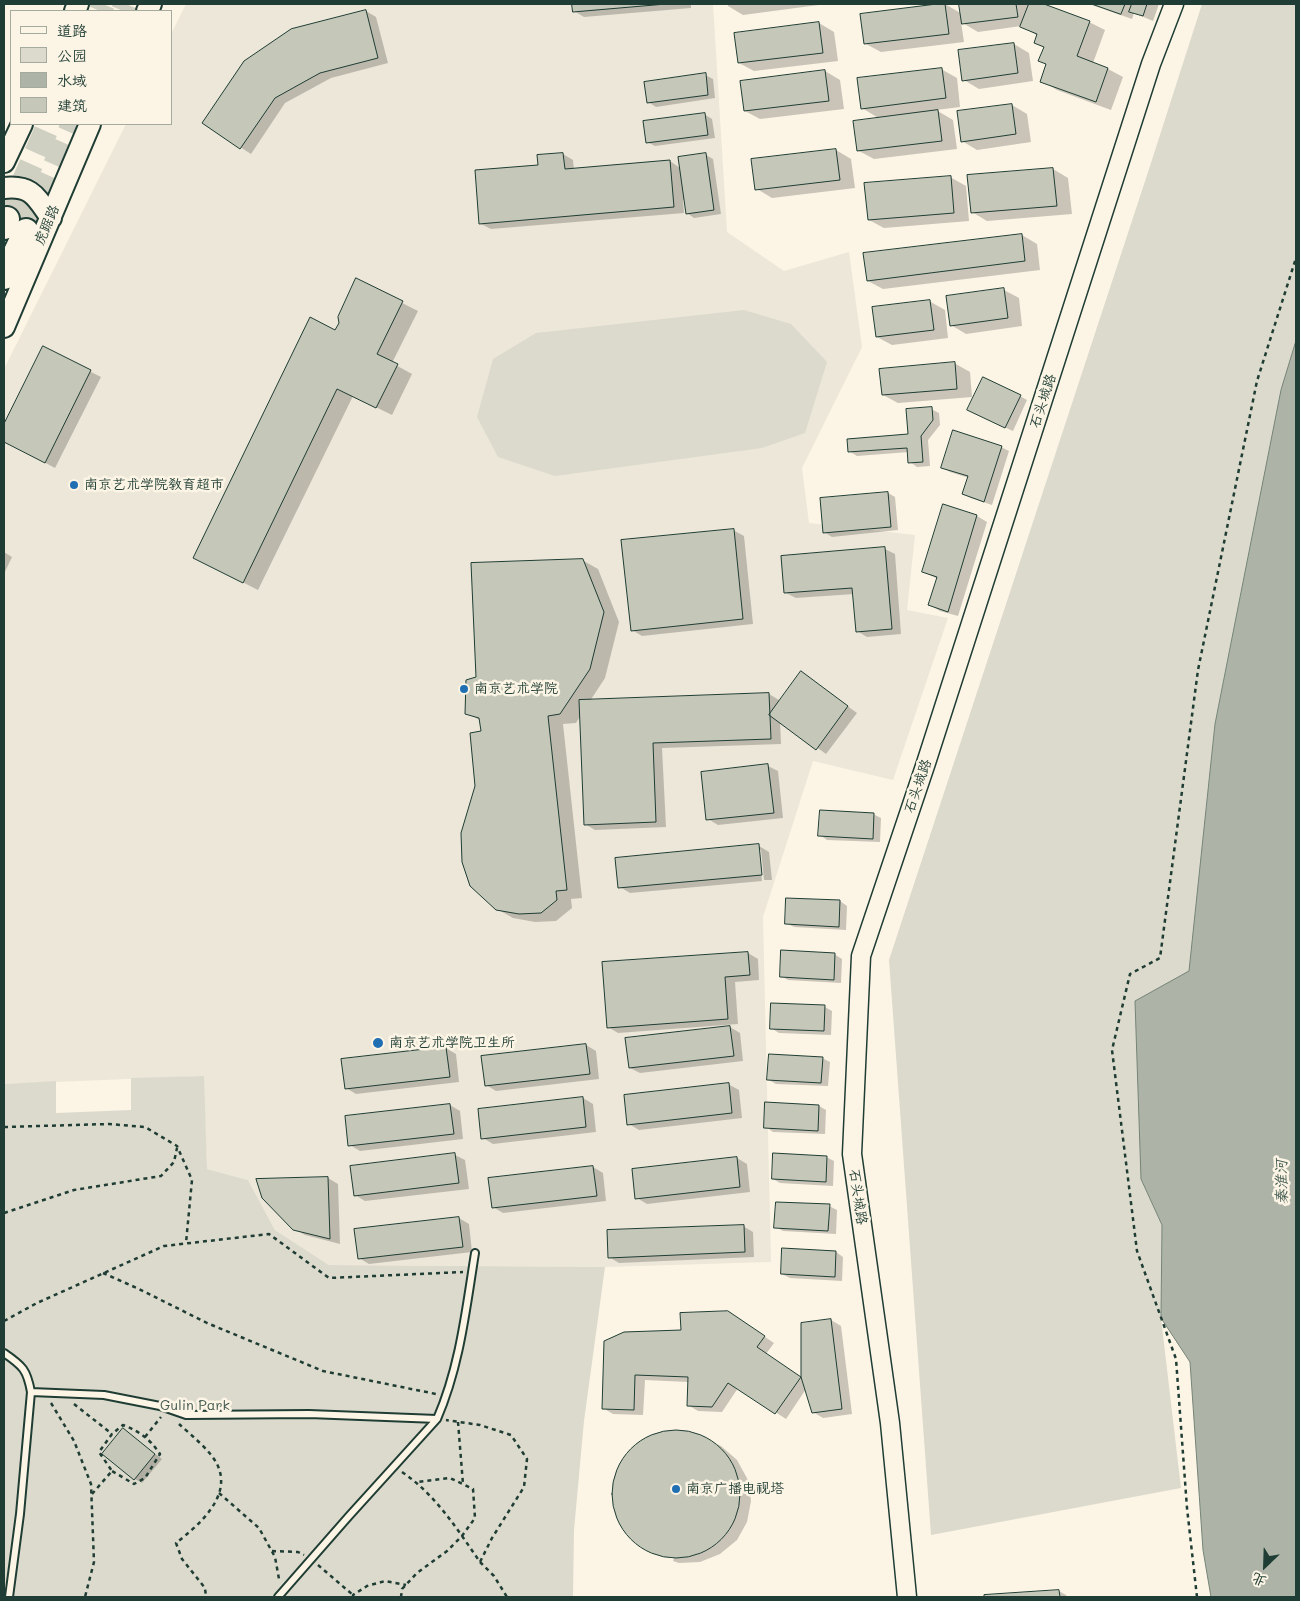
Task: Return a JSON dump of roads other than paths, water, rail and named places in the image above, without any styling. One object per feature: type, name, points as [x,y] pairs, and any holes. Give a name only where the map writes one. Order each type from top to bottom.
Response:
[{"type":"highway","points":[[4,277],[12,226]]},
{"type":"main road","points":[[4,162],[22,125]]},
{"type":"main road","name":"虎踞路","points":[[4,327],[90,125]]},
{"type":"main road","points":[[4,188],[14,187],[34,193],[50,218]]},
{"type":"street","name":"石头城路","points":[[907,1597],[890,1422],[852,1154],[860,956],[929,753],[1151,64],[1174,4]]},
{"type":"lane","points":[[280,1595],[437,1419],[447,1396],[458,1358],[475,1253]]},
{"type":"lane","points":[[4,1353],[21,1364],[28,1376],[31,1392],[20,1514],[9,1597]]},
{"type":"lane","points":[[31,1392],[104,1395],[186,1415],[309,1414],[437,1419]]},
{"type":"water","name":"秦淮河","points":[[1296,341],[1296,1597],[1211,1597],[1203,1550],[1190,1362],[1161,1318],[1162,1225],[1141,1179],[1135,1001],[1189,971],[1215,724],[1281,390]]},
{"type":"tunnel","points":[[100,10],[103,4]]},
{"type":"tunnel","points":[[123,10],[126,4]]},
{"type":"tunnel","points":[[7,219],[49,125]]},
{"type":"tunnel","points":[[26,231],[73,125]]},
{"type":"place","name":"南京艺术学院教育超市","points":[[74,485]]},
{"type":"place","name":"南京艺术学院","points":[[464,689]]},
{"type":"place","name":"南京艺术学院卫生所","points":[[378,1043]]},
{"type":"place","name":"南京广播电视塔","points":[[676,1489]]},
{"type":"park label","name":"Gulin Park","points":[[195,1406]]}]
